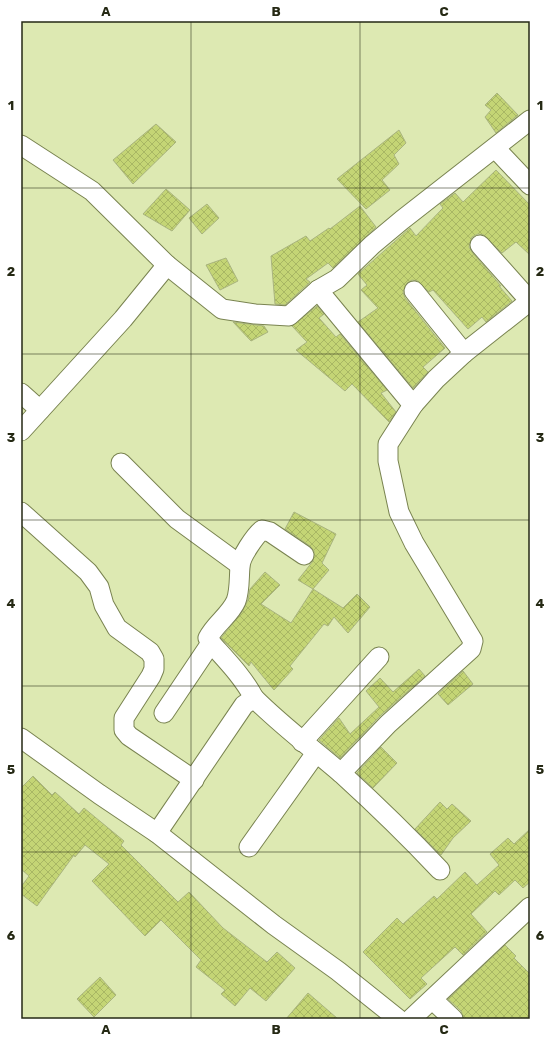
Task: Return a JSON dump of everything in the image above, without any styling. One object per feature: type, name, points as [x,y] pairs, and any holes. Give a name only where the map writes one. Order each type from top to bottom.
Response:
[{"type":"street","points":[[21,145],[92,191],[167,265],[222,309],[255,314],[289,316],[318,290],[337,279],[372,245],[530,120]]},
{"type":"street","points":[[495,148],[530,185]]},
{"type":"street","points":[[341,773],[388,724],[471,649],[473,641],[414,543],[399,512],[388,461],[388,444],[412,404],[464,353],[530,301],[480,245]]},
{"type":"street","points":[[21,431],[123,319],[167,265]]},
{"type":"street","points":[[318,290],[412,404]]},
{"type":"street","points":[[414,291],[464,353]]},
{"type":"street","points":[[21,393],[40,410]]},
{"type":"street","points":[[121,463],[177,518],[240,565]]},
{"type":"street","points":[[21,512],[88,572],[99,587],[104,605],[117,628],[150,652],[154,660],[154,669],[124,718],[124,730],[129,736],[194,780]]},
{"type":"street","points":[[304,555],[270,532],[262,530],[255,536],[240,565],[236,600],[212,630],[208,638],[211,644],[235,669],[249,687],[254,698],[275,719],[341,773],[398,825],[440,870]]},
{"type":"street","points":[[164,713],[211,644]]},
{"type":"street","points":[[249,847],[309,747],[379,657]]},
{"type":"street","points":[[157,833],[244,705],[254,698]]},
{"type":"street","points":[[21,738],[99,794],[157,833],[274,925],[338,971],[398,1019]]},
{"type":"street","points":[[411,1019],[433,1000],[530,907]]},
{"type":"street","points":[[433,1000],[453,1019]]},
{"type":"building","points":[[497,93],[518,115],[496,133],[485,117],[491,110],[485,105]]},
{"type":"building","points":[[156,124],[176,142],[133,184],[113,160]]},
{"type":"building","points":[[399,130],[406,143],[394,155],[399,164],[382,180],[390,190],[366,209],[337,179]]},
{"type":"building","points":[[496,170],[530,205],[530,255],[516,242],[502,253],[484,235],[478,234],[472,237],[469,247],[472,252],[512,301],[486,322],[482,317],[468,329],[433,290],[429,292],[418,281],[412,280],[407,283],[403,292],[405,298],[445,348],[423,367],[428,372],[413,388],[358,322],[378,308],[361,290],[367,285],[358,274],[410,228],[416,236],[443,208],[440,204],[455,193],[463,202]]},
{"type":"building","points":[[166,189],[190,210],[172,231],[143,214]]},
{"type":"building","points":[[207,204],[219,218],[202,234],[189,218]]},
{"type":"building","points":[[360,206],[376,227],[333,268],[328,263],[306,279],[310,282],[285,305],[275,304],[271,256],[306,236],[310,241],[329,228],[330,229]]},
{"type":"building","points":[[226,258],[238,281],[220,290],[206,265]]},
{"type":"building","points":[[317,306],[324,314],[319,318],[336,337],[340,334],[387,390],[381,393],[396,412],[389,422],[352,384],[345,391],[296,350],[307,342],[292,326]]},
{"type":"building","points":[[233,322],[264,326],[268,332],[251,341]]},
{"type":"building","points":[[294,512],[336,534],[322,563],[329,570],[313,589],[298,580],[313,561],[314,551],[310,546],[285,529]]},
{"type":"building","points":[[265,572],[280,585],[261,604],[291,623],[313,589],[343,608],[357,594],[370,607],[348,633],[334,617],[328,626],[324,624],[290,666],[293,669],[274,690],[251,662],[249,666],[221,638],[242,612],[248,600],[250,589]]},
{"type":"building","points":[[419,669],[425,676],[380,716],[340,758],[319,740],[339,718],[350,734],[379,707],[366,691],[380,678],[393,692]]},
{"type":"building","points":[[463,671],[473,684],[448,705],[438,694]]},
{"type":"building","points":[[381,747],[397,763],[373,788],[357,773]]},
{"type":"building","points":[[33,776],[52,795],[55,792],[79,814],[84,808],[124,841],[121,845],[178,902],[189,892],[223,928],[267,962],[277,952],[295,968],[266,1001],[250,988],[235,1006],[221,994],[225,990],[196,967],[201,960],[161,920],[145,936],[92,881],[109,864],[85,845],[75,857],[74,855],[37,906],[21,894],[21,887],[29,876],[21,869],[21,788]]},
{"type":"building","points":[[440,802],[447,809],[452,804],[471,821],[453,838],[441,855],[415,829]]},
{"type":"building","points":[[530,829],[530,882],[523,888],[515,880],[499,895],[495,891],[471,914],[487,932],[463,955],[455,947],[421,978],[427,984],[410,999],[363,952],[397,918],[403,924],[434,896],[437,899],[465,872],[477,885],[499,865],[490,854],[508,838],[514,844]]},
{"type":"building","points":[[505,945],[516,956],[514,958],[530,974],[530,1019],[464,1019],[461,1011],[448,999]]},
{"type":"building","points":[[100,977],[116,995],[94,1017],[77,999]]},
{"type":"building","points":[[308,993],[338,1019],[286,1019]]}]
